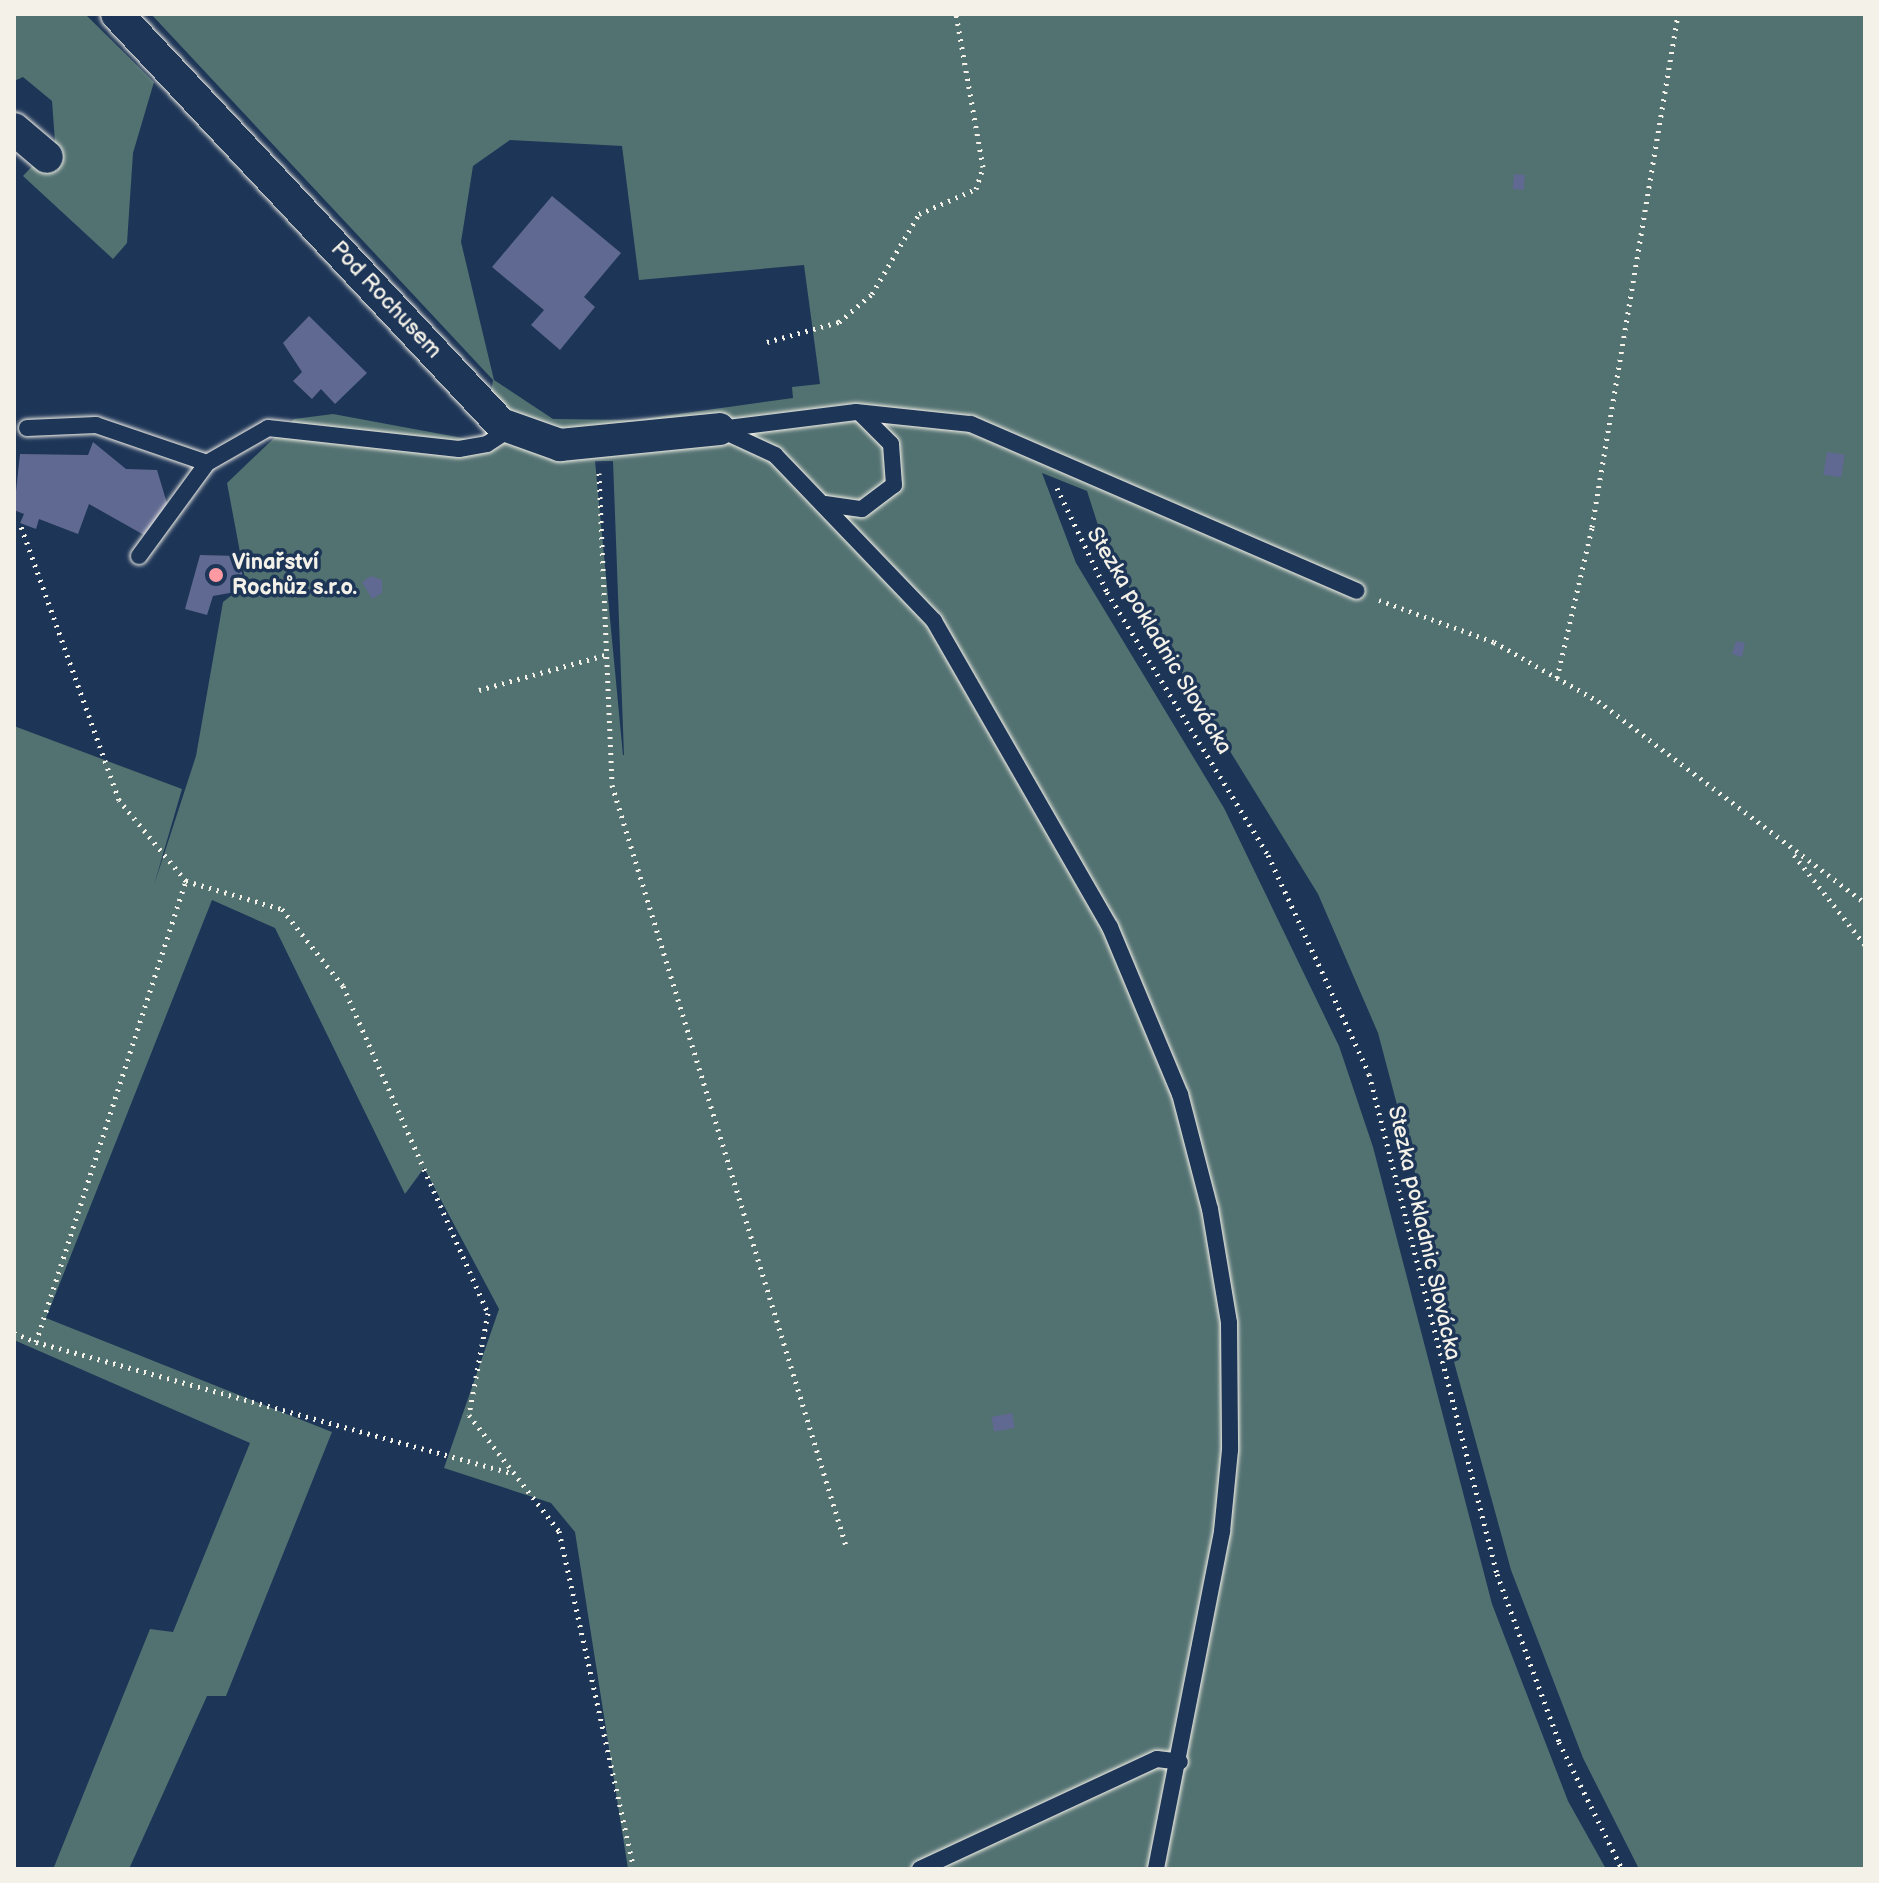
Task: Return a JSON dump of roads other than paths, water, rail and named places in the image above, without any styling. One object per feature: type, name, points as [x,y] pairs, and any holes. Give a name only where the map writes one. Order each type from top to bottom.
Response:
[{"type":"street","name":"Pod Rochusem","points":[[117,14],[510,429],[560,445],[597,444],[719,429]]},
{"type":"street","points":[[14,129],[47,157]]},
{"type":"lane","points":[[820,501],[862,509],[894,485],[891,444],[856,412]]},
{"type":"lane","points":[[719,429],[856,412],[971,424],[1060,459],[1356,591]]},
{"type":"lane","points":[[27,428],[96,425],[207,463]]},
{"type":"lane","points":[[139,556],[207,463],[268,428],[459,449],[487,444],[510,429]]},
{"type":"lane","points":[[719,429],[760,444],[915,595],[971,683],[1137,982],[1196,1151],[1229,1323],[1230,1450],[1180,1762],[1156,1869]]},
{"type":"lane","points":[[920,1869],[1157,1759],[1180,1762]]},
{"type":"place","name":"Vinařství Rochůz s.r.o.","points":[[216,575]]}]
